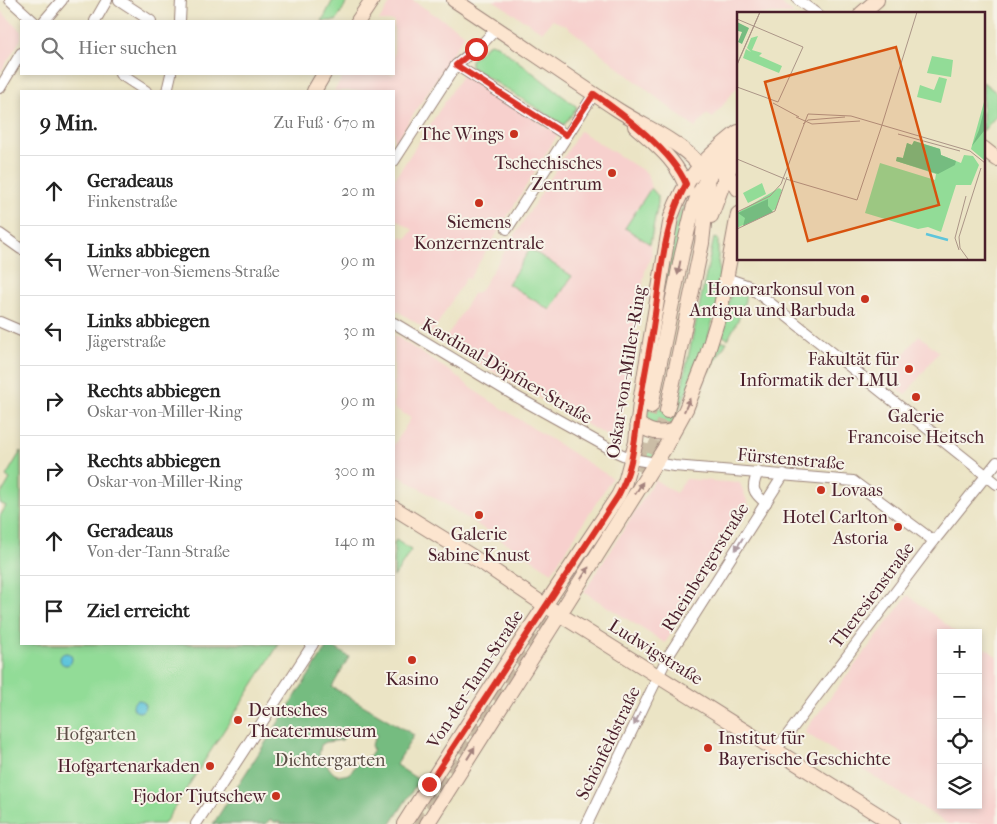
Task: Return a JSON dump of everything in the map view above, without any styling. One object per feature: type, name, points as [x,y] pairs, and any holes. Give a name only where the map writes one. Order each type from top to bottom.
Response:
[{"type":"main road","points":[[359,20],[372,0]]},
{"type":"main road","name":"Oskar-von-Miller-Ring","points":[[454,0],[620,111],[712,166]]},
{"type":"main road","points":[[863,12],[878,0]]},
{"type":"main road","points":[[871,12],[878,0]]},
{"type":"main road","points":[[315,90],[323,75]]},
{"type":"main road","name":"Oskar-von-Miller-Ring","points":[[620,111],[671,159],[686,184],[690,200],[690,220]]},
{"type":"main road","points":[[667,411],[702,243],[712,166],[737,133]]},
{"type":"main road","points":[[712,166],[737,139]]},
{"type":"main road","points":[[984,149],[997,159]]},
{"type":"main road","points":[[712,166],[737,156]]},
{"type":"main road","points":[[712,166],[734,181],[737,187]]},
{"type":"main road","name":"Oskar-von-Miller-Ring","points":[[545,605],[618,496],[625,482],[636,442],[637,423],[667,232],[676,203],[686,184],[712,166]]},
{"type":"main road","name":"Oskar-von-Miller-Ring","points":[[651,406],[690,220],[698,195],[712,166]]},
{"type":"main road","points":[[702,243],[708,195],[707,179]]},
{"type":"main road","points":[[559,614],[655,463],[686,409],[705,361],[720,312],[737,219]]},
{"type":"main road","points":[[637,423],[653,432],[662,434],[674,430]]},
{"type":"main road","name":"Ludwigstraße","points":[[395,513],[481,562],[559,614],[893,824]]},
{"type":"main road","name":"Von-der-Tann-Straße","points":[[404,824],[545,605]]},
{"type":"main road","name":"Von-der-Tann-Straße","points":[[430,820],[559,614]]},
{"type":"main road","points":[[417,802],[430,808],[430,820]]},
{"type":"street","points":[[10,0],[31,20]]},
{"type":"street","points":[[45,20],[62,0]]},
{"type":"street","points":[[96,20],[107,0]]},
{"type":"street","points":[[119,0],[149,20]]},
{"type":"street","points":[[180,20],[181,0]]},
{"type":"street","points":[[798,0],[812,12]]},
{"type":"street","points":[[395,159],[456,65],[484,42],[497,28]]},
{"type":"street","points":[[0,88],[20,55]]},
{"type":"street","points":[[456,65],[566,135]]},
{"type":"street","points":[[122,75],[144,90]]},
{"type":"street","points":[[167,90],[171,75]]},
{"type":"street","points":[[507,229],[594,94]]},
{"type":"street","points":[[726,278],[749,286],[997,484]]},
{"type":"street","points":[[0,322],[20,331]]},
{"type":"street","name":"Kardinal-Döpfner-Straße","points":[[395,325],[517,397],[632,459],[655,463]]},
{"type":"street","name":"Theresienstraße","points":[[776,750],[934,541],[997,462]]},
{"type":"street","name":"Fürstenstraße","points":[[655,463],[687,468],[784,474],[854,481],[934,541]]},
{"type":"street","name":"Rheinbergerstraße","points":[[758,472],[753,485],[756,495],[766,503]]},
{"type":"street","name":"Rheinbergerstraße","points":[[658,675],[666,658],[784,474]]},
{"type":"street","points":[[196,824],[312,645]]},
{"type":"street","name":"Schönfeldstraße","points":[[587,824],[658,675]]},
{"type":"shaded area","points":[[392,0],[412,0],[465,34],[395,143],[395,90],[335,90],[344,75],[395,75],[395,20],[380,20]]},
{"type":"shaded area","points":[[493,0],[777,0],[792,12],[737,12],[737,87],[713,118],[707,114],[695,128],[565,25],[552,20],[542,32]]},
{"type":"shaded area","points":[[0,10],[20,30],[20,41],[0,73]]},
{"type":"shaded area","name":"Siemens Konzernzentrale","points":[[463,74],[558,134],[469,279],[466,278],[432,333],[395,311],[395,246],[401,236],[406,239],[413,230],[395,219],[395,178]]},
{"type":"shaded area","points":[[580,131],[647,173],[651,188],[658,196],[658,208],[650,244],[652,255],[645,271],[622,415],[614,440],[443,343],[473,294],[480,291]]},
{"type":"shaded area","name":"Fakultät für Informatik der LMU","points":[[919,335],[939,352],[905,395],[885,378]]},
{"type":"shaded area","points":[[395,336],[454,374],[478,393],[612,478],[552,572],[395,473],[395,443],[411,418],[395,409]]},
{"type":"shaded area","points":[[686,479],[740,483],[750,508],[665,643],[584,592],[655,480],[676,493]]},
{"type":"shaded area","points":[[908,595],[952,629],[937,629],[937,809],[982,809],[982,653],[986,648],[997,657],[997,824],[948,824],[804,732]]},
{"type":"green space","points":[[333,0],[348,0],[337,20],[323,20]]},
{"type":"green space","points":[[490,43],[497,45],[577,107],[564,125],[471,67],[471,60]]},
{"type":"green space","points":[[984,83],[997,93],[997,115],[984,130]]},
{"type":"green space","points":[[651,188],[658,196],[658,203],[650,244],[625,228]]},
{"type":"green space","points":[[686,202],[659,346],[645,404],[676,413],[714,238],[718,239],[718,261],[722,285],[705,350],[671,427],[648,426],[642,418],[672,234],[679,213]]},
{"type":"green space","points":[[530,249],[572,276],[550,310],[508,284]]},
{"type":"green space","points":[[733,287],[746,290],[746,297],[740,316],[728,339],[720,334]]},
{"type":"green space","points":[[718,340],[727,342],[708,372]]},
{"type":"green space","points":[[639,445],[660,451],[652,458],[644,456],[640,451]]},
{"type":"green space","name":"Hofgarten","points":[[20,453],[20,645],[278,645],[164,824],[0,824],[0,516],[6,506],[0,503],[0,496],[10,479],[6,476]]},
{"type":"green space","points":[[396,540],[411,550],[395,575]]},
{"type":"green space","name":"Dichtergarten","points":[[328,645],[331,645],[349,657],[332,687],[414,735],[396,765],[419,780],[391,824],[281,824],[271,819],[265,824],[213,824]],"holes":[[[354,727],[371,728],[373,733],[377,735],[371,745],[373,750],[371,755],[359,762],[351,773],[339,775],[332,772],[319,755],[321,745],[326,742],[342,740]]]},
{"type":"water","points":[[66,653],[72,659],[66,665],[60,659]]},
{"type":"water","points":[[139,700],[145,706],[139,712],[133,706]]},
{"type":"tunnel","points":[[638,456],[651,406]]},
{"type":"tunnel","points":[[643,473],[657,442],[667,411]]},
{"type":"tunnel","points":[[415,824],[553,613]]},
{"type":"place","name":"The Wings","points":[[514,134]]},
{"type":"place","name":"Tschechisches Zentrum","points":[[612,173]]},
{"type":"place","name":"Siemens Konzernzentrale","points":[[479,203]]},
{"type":"place","name":"Honorarkonsul von Antigua und Barbuda","points":[[865,299]]},
{"type":"place","name":"Fakultät für Informatik der LMU","points":[[909,369]]},
{"type":"place","name":"Galerie Francoise Heitsch","points":[[916,397]]},
{"type":"place","name":"Lovaas","points":[[821,490]]},
{"type":"place","name":"Galerie Sabine Knust","points":[[479,515]]},
{"type":"place","name":"Hotel Carlton Astoria","points":[[898,527]]},
{"type":"place","name":"Kasino","points":[[412,660]]},
{"type":"place","name":"Deutsches Theatermuseum","points":[[238,720]]},
{"type":"place","name":"Institut für Bayerische Geschichte","points":[[708,748]]},
{"type":"place","name":"Hofgartenarkaden","points":[[210,766]]},
{"type":"place","name":"Fjodor Tjutschew","points":[[276,796]]},
{"type":"route","points":[[429,784],[618,496],[625,482],[636,442],[640,402],[654,324],[667,232],[676,203],[686,184],[680,172],[667,156],[620,111],[594,94],[566,135],[456,65],[476,49]]}]
